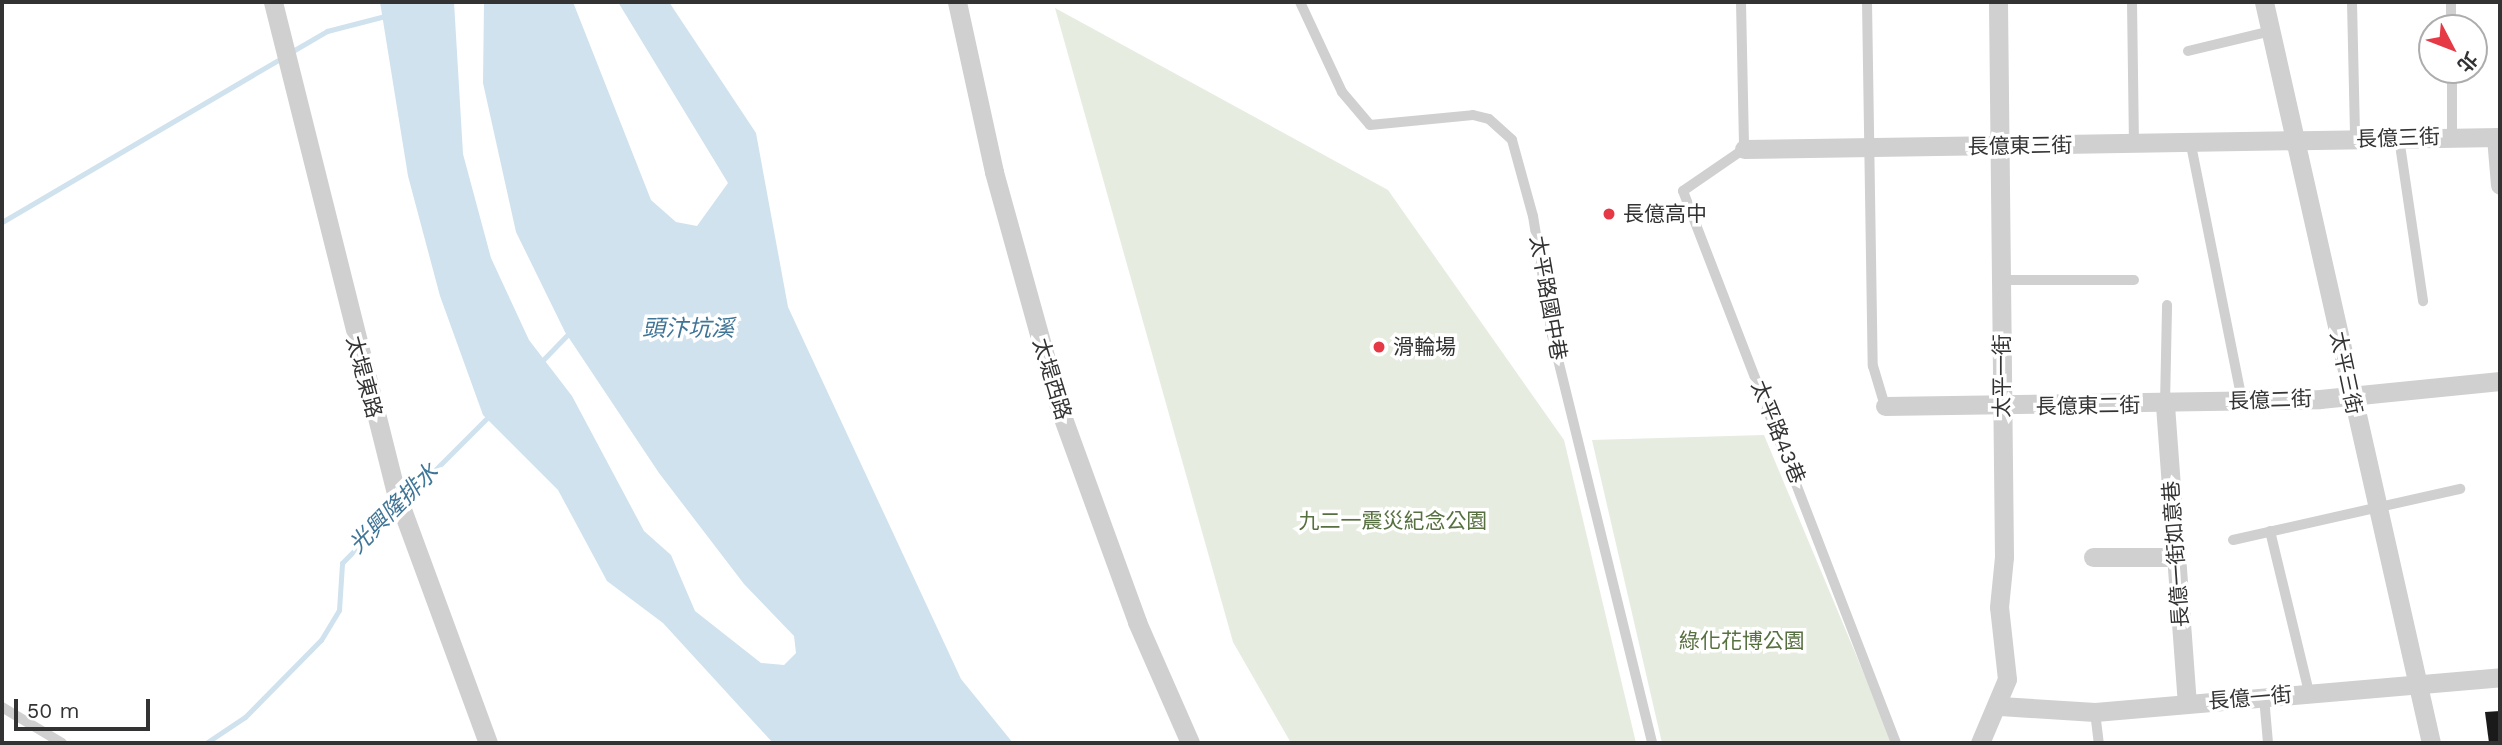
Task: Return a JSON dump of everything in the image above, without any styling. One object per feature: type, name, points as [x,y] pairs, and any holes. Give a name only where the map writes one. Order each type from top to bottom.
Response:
[{"type":"street","name":"太堤東路","points":[[273,2],[396,493],[488,743]]},
{"type":"street","name":"太堤西路","points":[[957,2],[994,172],[1060,410],[1137,622],[1190,743]]},
{"type":"street","name":"太平一街","points":[[1980,743],[2000,706],[2007,679],[1998,607],[2002,407],[1998,2]]},
{"type":"street","name":"太平三街","points":[[2264,2],[2431,743]]},
{"type":"street","name":"長億三街","points":[[2295,141],[2498,137]]},
{"type":"street","points":[[2498,137],[2500,184]]},
{"type":"street","name":"長億東三街","points":[[1745,149],[2191,145],[2295,141]]},
{"type":"street","name":"長億二街","points":[[2165,405],[2351,395],[2500,381]]},
{"type":"street","name":"長億東二街","points":[[1885,406],[2165,405]]},
{"type":"street","name":"長億一街如意巷","points":[[2165,405],[2187,703]]},
{"type":"street","points":[[2093,557],[2176,556]]},
{"type":"street","name":"長億一街","points":[[2000,706],[2095,712],[2500,677]]},
{"type":"lane","name":"太平路國中巷","points":[[1300,2],[1342,92],[1370,125],[1473,115],[1489,119],[1512,140],[1533,216],[1552,335],[1652,743]]},
{"type":"lane","points":[[1741,2],[1745,149]]},
{"type":"lane","points":[[1867,2],[1872,366],[1885,406]]},
{"type":"lane","points":[[2132,2],[2134,145]]},
{"type":"lane","points":[[2352,2],[2355,139]]},
{"type":"lane","points":[[2188,51],[2271,31]]},
{"type":"lane","points":[[2452,84],[2452,136]]},
{"type":"lane","points":[[2399,137],[2423,301]]},
{"type":"lane","points":[[2191,145],[2242,400]]},
{"type":"lane","name":"太平路43巷","points":[[1745,149],[1683,191],[1896,743]]},
{"type":"lane","points":[[2001,280],[2134,280]]},
{"type":"lane","points":[[2165,405],[2167,305]]},
{"type":"lane","points":[[2233,540],[2376,505],[2460,489]]},
{"type":"lane","points":[[2270,531],[2309,692]]},
{"type":"lane","points":[[2264,697],[2268,743]]},
{"type":"lane","points":[[2,707],[62,743]]},
{"type":"lane","points":[[2095,712],[2099,743]]},
{"type":"green space","name":"九二一震災紀念公園","points":[[1055,8],[1388,190],[1564,440],[1636,743],[1291,743],[1233,642]]},
{"type":"green space","name":"綠化花博公園","points":[[1764,435],[1893,743],[1662,743],[1592,440]]},
{"type":"water","name":"頭汴坑溪","points":[[380,2],[454,2],[463,154],[491,258],[529,340],[572,396],[644,531],[671,555],[695,611],[761,663],[784,665],[796,653],[794,636],[744,584],[659,473],[565,332],[516,232],[483,83],[484,2],[573,2],[651,200],[676,222],[697,226],[728,183],[618,2],[669,2],[756,133],[788,307],[961,679],[1013,743],[773,743],[663,623],[607,581],[558,490],[483,415],[440,296],[408,176]]},
{"type":"building","points":[[2500,711],[2500,743],[2489,743],[2485,712]]},
{"type":"waterway","points":[[291,52],[327,31],[389,15]]},
{"type":"waterway","points":[[2,222],[283,57]]},
{"type":"waterway","name":"光興隆排水","points":[[539,364],[571,331]]},
{"type":"waterway","name":"光興隆排水","points":[[404,501],[491,414]]},
{"type":"waterway","name":"光興隆排水","points":[[206,743],[245,717],[321,640],[339,610],[342,563],[397,507]]},
{"type":"place","name":"長億高中","points":[[1609,214]]},
{"type":"place","name":"滑輪場","points":[[1379,347]]}]
